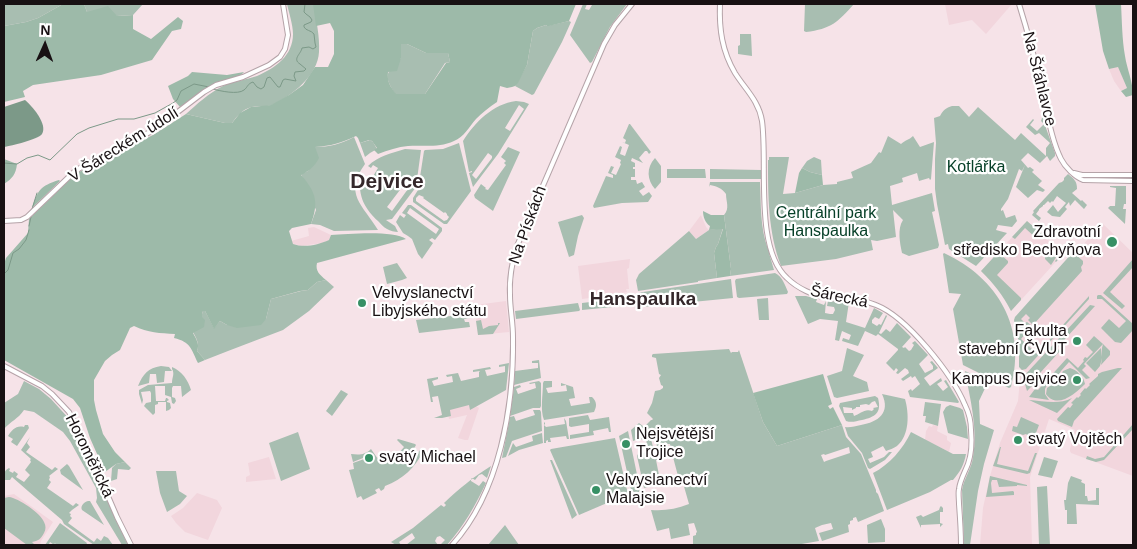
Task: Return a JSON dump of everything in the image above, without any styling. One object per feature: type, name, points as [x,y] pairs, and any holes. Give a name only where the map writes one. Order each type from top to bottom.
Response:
[{"type":"street","name":"V Šáreckém údolí","points":[[4,221],[21,220],[28,217],[74,172],[83,166],[154,130],[216,85],[243,77],[269,65],[280,57],[285,49],[288,35],[283,4]]},
{"type":"street","name":"Na Pískách","points":[[452,545],[465,530],[480,505],[499,454],[512,375],[513,334],[510,283],[512,263],[517,246],[604,44],[615,25],[632,4]]},
{"type":"street","name":"Šárecká","points":[[720,4],[719,21],[726,56],[735,73],[758,106],[762,117],[766,225],[774,258],[780,272],[798,286],[817,295],[827,298],[857,299],[877,305],[890,312],[929,350],[953,382],[966,405],[972,432],[968,464],[958,490],[961,544]]},
{"type":"street","name":"Na Šťáhlavce","points":[[1020,4],[1035,59],[1050,127],[1059,153],[1063,163],[1072,172],[1081,177]]},
{"type":"street","points":[[1081,177],[1133,175]]},
{"type":"street","points":[[1081,177],[1084,181],[1133,181]]},
{"type":"street","name":"Horoměřická","points":[[4,366],[42,386],[69,412],[82,436],[131,545]]},
{"type":"shaded area","points":[[63,4],[84,4],[87,12],[108,6],[117,16],[133,15],[133,29],[151,39],[178,17],[183,21],[181,29],[172,31],[152,60],[101,75],[33,85],[23,91],[25,97],[4,102],[4,26],[38,18]]},
{"type":"shaded area","points":[[313,4],[576,4],[569,21],[546,25],[533,31],[527,65],[518,83],[507,88],[500,86],[497,102],[478,117],[458,139],[437,145],[400,147],[378,154],[374,150],[377,148],[372,141],[360,143],[356,136],[336,144],[315,147],[319,158],[312,168],[301,175],[313,192],[315,209],[311,224],[292,228],[289,231],[293,244],[311,245],[329,240],[331,235],[359,233],[392,234],[406,239],[317,263],[317,271],[326,280],[317,282],[308,290],[271,299],[266,319],[261,325],[237,328],[220,321],[214,329],[205,311],[203,311],[204,327],[193,333],[198,344],[197,351],[205,360],[198,363],[190,347],[174,338],[175,334],[159,333],[134,326],[130,328],[120,350],[105,361],[94,380],[94,400],[103,434],[115,452],[125,462],[116,464],[105,472],[90,438],[80,408],[73,399],[4,360],[4,264],[6,258],[28,233],[29,219],[79,172],[153,135],[186,114],[232,123],[240,113],[251,107],[271,105],[289,95],[303,85],[315,67],[328,67],[334,54],[334,31],[330,23],[316,26]],"holes":[[[401,44],[407,44],[426,53],[448,53],[450,62],[446,63],[425,94],[396,94],[389,84],[388,72],[397,71],[401,58]]]},
{"type":"shaded area","points":[[945,4],[1012,4],[986,34],[972,20],[949,25]]},
{"type":"shaded area","points":[[1095,4],[1121,4],[1124,50],[1133,95],[1126,97],[1121,91],[1127,88],[1118,67],[1109,69],[1103,51]]},
{"type":"shaded area","points":[[1118,66],[1127,88],[1121,91],[1109,69]]},
{"type":"shaded area","points":[[192,72],[227,75],[244,72],[240,76],[214,84],[180,107],[173,99],[168,86]]},
{"type":"shaded area","points":[[25,100],[41,120],[43,125],[42,134],[31,140],[4,147],[4,107]]},
{"type":"shaded area","points":[[4,159],[17,164],[13,176],[4,184]]},
{"type":"shaded area","points":[[802,168],[822,175],[823,185],[795,193],[799,173]]},
{"type":"shaded area","points":[[59,180],[32,208],[41,190],[48,184]]},
{"type":"shaded area","points":[[703,211],[711,215],[724,215],[731,269],[730,276],[717,278],[714,253],[723,229],[709,230],[710,226],[703,215]]},
{"type":"shaded area","points":[[701,215],[709,230],[696,239],[689,231]]},
{"type":"shaded area","points":[[1027,221],[1063,254],[1011,311],[1002,294],[981,271]]},
{"type":"shaded area","name":"Kampus Dejvice","points":[[1102,223],[1133,253],[1133,476],[1071,453],[1070,449],[1075,430],[1049,419],[1030,477],[1032,545],[980,545],[983,508],[990,476],[1000,443],[1018,401],[1022,359],[1017,320]]},
{"type":"shaded area","points":[[314,227],[331,235],[329,240],[323,243],[301,246],[293,244],[291,241],[309,236],[308,228]]},
{"type":"shaded area","points":[[630,259],[629,268],[627,269],[629,289],[626,289],[627,292],[582,299],[578,266]]},
{"type":"shaded area","points":[[506,301],[509,332],[478,335],[474,306]]},
{"type":"shaded area","points":[[823,374],[832,404],[828,406],[830,409],[833,407],[842,425],[777,446],[763,422],[753,393]]},
{"type":"shaded area","points":[[471,403],[479,408],[468,440],[465,440],[458,438],[467,415],[449,419],[447,408]]},
{"type":"shaded area","points":[[933,425],[938,426],[937,431],[947,436],[947,440],[951,443],[949,452],[925,440],[926,431],[929,426],[932,427]]},
{"type":"shaded area","points":[[269,457],[276,479],[246,482],[246,477],[250,475],[248,463]]},
{"type":"shaded area","points":[[197,493],[217,500],[222,508],[208,540],[185,532],[171,516],[183,508]]},
{"type":"shaded area","points":[[14,494],[53,522],[40,545],[4,545],[4,496]]},
{"type":"green space","points":[[4,4],[63,4],[38,18],[4,26]]},
{"type":"green space","points":[[84,4],[143,4],[133,15],[117,16],[87,12]]},
{"type":"green space","points":[[287,4],[314,5],[318,34],[318,61],[303,84],[288,96],[272,105],[255,106],[246,109],[232,123],[186,114],[203,99],[223,86],[257,76],[282,60],[290,49],[293,34]]},
{"type":"green space","points":[[583,4],[587,4],[585,9],[589,10],[592,5],[590,4],[627,4],[610,27],[590,63],[570,35]]},
{"type":"green space","points":[[805,4],[854,4],[843,16],[828,27],[806,32],[804,31]]},
{"type":"green space","points":[[571,22],[562,42],[534,94],[532,95],[515,86],[527,65],[533,31],[546,25]]},
{"type":"green space","points":[[740,34],[751,34],[752,56],[738,54]]},
{"type":"green space","points":[[400,44],[407,44],[426,53],[448,53],[450,62],[445,63],[425,94],[395,94],[391,87],[388,74],[401,58]]},
{"type":"green space","points":[[516,101],[529,104],[498,154],[473,187],[469,173],[472,171],[469,172],[463,141],[485,115]],"holes":[[[519,105],[524,109],[510,131],[505,128]],[[488,153],[492,158],[476,179],[472,175]]]},
{"type":"green space","name":"Kotlářka","points":[[952,106],[959,106],[969,117],[978,107],[1015,140],[1021,133],[1046,156],[1046,148],[1050,143],[1039,133],[1035,135],[1026,127],[1033,119],[1030,125],[1037,131],[1044,124],[1041,121],[1042,111],[1055,153],[1055,156],[1050,161],[1047,156],[1040,163],[1028,153],[1021,160],[1028,168],[1030,167],[1034,170],[1032,172],[1042,181],[1038,185],[1045,190],[1043,192],[1037,190],[1028,198],[1016,187],[1025,165],[1022,171],[1019,169],[1008,199],[1001,209],[1006,218],[1015,215],[1017,221],[1012,227],[998,225],[996,230],[1007,233],[976,266],[949,249],[948,244],[945,245],[937,204],[934,118],[940,116],[942,112]]},
{"type":"green space","points":[[629,124],[651,152],[649,154],[645,151],[639,158],[643,163],[632,158],[631,161],[635,163],[633,169],[635,169],[635,177],[631,177],[631,180],[636,180],[637,184],[642,182],[645,187],[639,191],[643,196],[649,192],[652,196],[648,202],[622,203],[594,208],[593,206],[606,176],[613,178],[613,175],[608,173],[611,166],[614,167],[611,173],[616,175],[621,164],[621,160],[615,157],[620,146],[622,147],[620,154],[625,156],[629,145],[622,142],[625,143],[626,140],[623,138]]},
{"type":"green space","name":"Centrální park Hanspaulka","points":[[888,136],[901,144],[913,136],[920,147],[934,142],[930,180],[929,178],[919,181],[917,173],[902,178],[903,182],[890,186],[892,205],[932,193],[935,211],[932,212],[938,248],[909,256],[902,253],[900,232],[903,220],[893,210],[896,237],[877,241],[871,240],[873,250],[836,259],[781,266],[771,227],[769,157],[789,157],[783,194],[795,193],[823,185],[837,184],[837,182],[853,178],[851,172],[871,163],[879,152],[881,153]]},
{"type":"green space","points":[[354,137],[365,164],[359,174],[355,191],[361,206],[378,230],[334,231],[320,225],[311,224],[316,210],[301,174],[308,171],[315,147],[335,145]]},
{"type":"green space","points":[[370,140],[377,149],[365,157],[360,143]]},
{"type":"green space","points":[[459,143],[471,191],[447,224],[444,224],[413,202],[413,198],[418,190],[424,151],[443,149]],"holes":[[[419,195],[445,212],[449,217],[447,220],[444,221],[416,201]]]},
{"type":"green space","points":[[508,147],[520,152],[493,211],[475,198],[474,195],[481,184],[488,190],[506,165],[504,163],[506,161],[501,157]]},
{"type":"green space","points":[[405,149],[421,150],[416,187],[392,219],[386,220],[395,226],[398,232],[386,228],[370,212],[361,197],[360,185],[361,178],[369,183],[378,168],[373,165],[371,168],[368,166],[385,155]],"holes":[[[409,178],[413,182],[392,211],[387,207]]]},
{"type":"green space","points":[[814,157],[821,160],[822,175],[802,168],[807,161]]},
{"type":"green space","points":[[655,158],[661,166],[661,182],[655,189],[650,182],[649,170]]},
{"type":"green space","points":[[667,169],[705,169],[706,178],[667,178]]},
{"type":"green space","points":[[710,169],[761,170],[761,179],[710,179]]},
{"type":"green space","points":[[1068,174],[1076,184],[1077,189],[1072,193],[1087,205],[1084,209],[1075,200],[1070,206],[1069,202],[1065,207],[1067,209],[1060,217],[1052,216],[1047,212],[1053,205],[1058,212],[1066,203],[1057,196],[1053,202],[1050,203],[1048,201],[1039,209],[1036,214],[1041,218],[1039,221],[1032,215],[1033,211]]},
{"type":"green space","name":"Centrální park Hanspaulka","points":[[710,182],[760,182],[761,216],[764,233],[768,249],[763,222],[763,200],[766,235],[776,270],[769,253],[774,270],[730,276],[731,269],[724,215],[727,207],[726,194],[717,187],[710,185],[709,187]]},
{"type":"green space","points":[[1110,186],[1126,186],[1126,204],[1124,204],[1123,209],[1126,209],[1125,224],[1108,208],[1115,206],[1116,188]]},
{"type":"green space","points":[[408,205],[411,205],[442,228],[442,231],[435,240],[432,238],[429,240],[433,243],[422,259],[412,239],[403,233],[396,222],[400,215],[404,218],[406,215],[402,213]],"holes":[[[410,208],[439,229],[436,234],[407,213]]]},
{"type":"green space","points":[[582,215],[584,218],[574,255],[569,257],[558,222]]},
{"type":"green space","points":[[1027,221],[1042,234],[1037,239],[1025,228],[1015,239],[1012,237]]},
{"type":"green space","points":[[723,228],[714,253],[717,278],[638,291],[636,280],[639,274],[689,231],[696,239],[709,230]]},
{"type":"green space","points":[[1005,245],[1006,247],[1000,254],[1008,263],[997,275],[1021,298],[1011,311],[998,290],[981,271]]},
{"type":"green space","points":[[1053,245],[1063,254],[1056,262],[1057,256],[1051,265],[1045,257],[1054,247]]},
{"type":"green space","points":[[1073,252],[1083,261],[1082,271],[1033,325],[1028,320],[1030,318],[1026,314],[1021,319],[1032,326],[1021,339],[1037,354],[1044,346],[1044,349],[1026,369],[1022,370],[1019,367],[1019,343],[1014,320]]},
{"type":"green space","points":[[944,253],[980,276],[1004,307],[1011,325],[1015,345],[1015,365],[1011,387],[1009,388],[963,365],[953,309],[961,294],[949,293]]},
{"type":"green space","points":[[1133,259],[1133,267],[1110,292],[1125,306],[1122,309],[1103,293]]},
{"type":"green space","points":[[397,263],[407,278],[387,284],[383,267]]},
{"type":"green space","points":[[775,273],[783,281],[788,292],[787,294],[737,297],[736,279]]},
{"type":"green space","points":[[731,279],[733,298],[642,307],[639,293]]},
{"type":"green space","points":[[326,280],[334,287],[309,311],[283,330],[205,360],[197,351],[198,343],[193,332],[202,318],[203,311],[205,311],[214,328],[220,321],[227,325],[266,319],[271,299],[308,290],[317,282]]},
{"type":"green space","points":[[1098,295],[1101,295],[1133,324],[1133,330],[1121,343],[1115,342],[1101,328],[1109,319],[1119,328],[1126,321],[1102,299],[1097,299]]},
{"type":"green space","points":[[795,296],[817,299],[816,302],[824,305],[826,301],[825,313],[830,314],[833,314],[835,310],[834,307],[827,306],[828,301],[849,302],[846,322],[865,328],[874,308],[883,313],[879,319],[875,317],[872,320],[872,323],[877,326],[881,325],[887,316],[879,333],[881,334],[886,329],[890,332],[897,323],[911,337],[902,347],[909,351],[914,345],[912,343],[915,341],[928,355],[919,364],[925,373],[933,369],[930,362],[932,361],[938,368],[924,378],[930,386],[941,378],[942,381],[937,384],[943,391],[948,387],[944,381],[946,380],[959,402],[910,397],[908,391],[911,389],[912,391],[920,384],[915,376],[912,378],[911,376],[903,381],[901,379],[909,373],[908,370],[905,368],[898,374],[896,373],[898,370],[896,368],[894,371],[886,363],[898,349],[878,334],[876,336],[865,331],[858,346],[842,341],[843,338],[849,340],[851,335],[842,331],[839,341],[835,340],[838,321],[820,319],[808,324]]},
{"type":"green space","points":[[1089,296],[1089,299],[1047,343]]},
{"type":"green space","points":[[632,297],[633,305],[582,310],[582,303]]},
{"type":"green space","points":[[768,298],[769,320],[759,320],[757,299]]},
{"type":"green space","points":[[578,303],[579,311],[516,319],[515,311]]},
{"type":"green space","points":[[1090,305],[1095,306],[1057,348],[1060,351],[1030,384],[1032,386],[1027,391],[1023,377]]},
{"type":"green space","points":[[468,314],[469,318],[464,319],[465,322],[469,322],[470,327],[419,333],[416,320]]},
{"type":"green space","points":[[481,320],[483,329],[500,323],[493,334],[478,335],[476,321]]},
{"type":"green space","points":[[1094,336],[1103,344],[1084,364],[1086,366],[1082,370],[1090,378],[1086,379],[1069,362],[1056,379],[1047,385],[1045,394],[1049,400],[1029,397],[1035,389],[1038,390],[1067,358],[1078,368],[1085,357],[1087,358],[1093,352],[1086,345]]},
{"type":"green space","points":[[1103,344],[1110,351],[1110,355],[1101,365],[1102,358],[1100,366],[1095,372],[1086,363],[1101,348],[1102,357]]},
{"type":"green space","points":[[847,348],[864,355],[853,376],[867,382],[869,391],[837,398],[834,397],[827,376],[842,371]]},
{"type":"green space","points":[[729,349],[731,353],[738,352],[739,350],[763,422],[777,446],[842,425],[846,437],[861,454],[884,511],[858,522],[856,517],[853,518],[848,525],[849,532],[822,541],[819,533],[833,529],[831,523],[822,525],[815,528],[819,541],[796,545],[693,545],[693,536],[697,532],[694,523],[688,524],[690,535],[671,539],[669,528],[657,531],[651,510],[670,509],[689,504],[683,483],[678,484],[673,457],[656,460],[659,484],[644,488],[638,454],[660,449],[662,452],[662,448],[666,451],[671,449],[670,444],[666,442],[664,445],[657,446],[656,442],[664,440],[663,436],[651,439],[653,447],[645,449],[644,444],[647,444],[646,440],[641,438],[633,441],[631,430],[639,423],[644,427],[653,419],[647,413],[655,391],[663,388],[659,378],[661,375],[659,374],[656,358],[652,357],[653,354]],"holes":[[[849,447],[850,453],[824,462],[821,455]]]},
{"type":"green space","points":[[539,360],[541,378],[514,385],[515,371],[538,368],[538,363],[532,363],[532,361]]},
{"type":"green space","points":[[509,363],[506,390],[470,410],[469,405],[450,410],[451,416],[434,418],[442,415],[438,396],[432,397],[433,402],[431,402],[427,379],[438,377],[438,379],[432,381],[434,386],[453,382],[452,376],[447,377],[446,375],[458,373],[461,381],[479,377],[480,371],[473,372],[473,370],[490,367],[491,369],[485,370],[487,376],[505,372],[505,366],[499,367],[499,365]]},
{"type":"green space","points":[[161,366],[169,367],[172,371],[165,371],[164,382],[157,383],[156,374],[150,374],[149,383],[138,386],[147,372]]},
{"type":"green space","points":[[172,367],[184,376],[191,390],[182,397],[181,386],[173,386],[172,397],[176,401],[174,404],[171,397],[165,395],[165,386],[155,386],[156,401],[165,401],[167,398],[171,408],[166,411],[166,402],[158,402],[155,405],[155,413],[153,415],[144,406],[146,403],[151,402],[150,391],[141,392],[142,404],[139,390],[148,385],[172,383]]},
{"type":"green space","points":[[1070,368],[1080,374],[1085,384],[1077,392],[1066,398],[1061,400],[1050,399],[1046,394],[1047,388],[1058,380],[1063,371]]},
{"type":"green space","points":[[1122,368],[1074,421],[1072,427],[1058,421],[1057,419],[1068,407],[1070,408],[1073,404],[1071,403],[1081,395],[1098,374]]},
{"type":"green space","points":[[965,371],[988,382],[979,401],[980,424],[994,430],[978,491],[970,545],[964,545],[962,490],[972,461],[975,435]]},
{"type":"green space","points":[[24,381],[39,389],[51,399],[72,422],[129,545],[122,545],[96,502],[96,488],[63,432],[34,412],[24,410],[4,429],[4,403],[18,394]]},
{"type":"green space","points":[[539,381],[541,383],[540,408],[533,408],[510,416],[514,387],[520,385],[521,387],[516,389],[518,394],[536,388],[535,383],[529,383]]},
{"type":"green space","points":[[544,381],[552,381],[552,387],[546,388],[548,393],[567,391],[566,385],[561,386],[561,383],[573,387],[575,398],[569,399],[571,406],[590,403],[589,397],[592,397],[596,404],[594,412],[544,420],[542,407]]},
{"type":"green space","points":[[341,390],[348,394],[332,416],[326,411]]},
{"type":"green space","points":[[882,394],[905,399],[907,424],[904,436],[897,446],[886,451],[883,446],[871,452],[873,457],[868,459],[870,463],[892,452],[885,460],[870,469],[862,453],[848,436],[845,427],[867,424],[881,416],[885,406]]},
{"type":"green space","points":[[875,396],[878,398],[879,407],[874,416],[850,422],[846,421],[839,406],[840,403]],"holes":[[[875,401],[878,407],[873,408],[872,411],[865,411],[854,416],[853,413],[844,413],[843,407],[852,408],[852,410],[860,407],[860,405],[869,405]]]},
{"type":"green space","points":[[1072,398],[1057,413],[1029,400],[1056,402]]},
{"type":"green space","points":[[925,402],[941,404],[938,426],[925,422],[926,416],[923,416]]},
{"type":"green space","points":[[950,405],[963,410],[968,439],[948,433],[943,412]]},
{"type":"green space","points":[[533,410],[540,410],[541,412],[542,431],[512,441],[506,457],[502,458],[510,417],[514,416],[516,421],[535,415]]},
{"type":"green space","points":[[588,415],[590,420],[609,417],[611,432],[609,432],[608,428],[593,431],[594,435],[570,439],[570,435],[589,432],[589,424],[571,427],[569,426],[569,418]]},
{"type":"green space","points":[[1021,417],[1039,425],[1031,441],[1031,438],[1026,434],[1023,435],[1012,431],[1013,426],[1017,427]]},
{"type":"green space","points":[[564,418],[569,439],[566,436],[550,438],[551,442],[548,442],[548,440],[544,443],[544,425],[546,427],[565,424]]},
{"type":"green space","points":[[1133,424],[1133,429],[1104,460],[1096,462],[1086,459],[1087,456],[1095,459],[1104,457]]},
{"type":"green space","points":[[28,425],[29,428],[17,446],[11,442],[13,439],[8,436],[14,428],[24,427]]},
{"type":"green space","points":[[628,431],[640,489],[636,493],[631,490],[619,436]]},
{"type":"green space","points":[[298,432],[310,469],[281,481],[269,443]]},
{"type":"green space","points":[[911,432],[953,454],[966,454],[964,462],[953,480],[887,510],[873,473],[885,466],[895,456]]},
{"type":"green space","points":[[542,433],[543,443],[519,450],[508,456],[513,443],[516,447],[533,441],[532,436]]},
{"type":"green space","points":[[30,437],[27,443],[30,447],[26,452],[52,470],[55,467],[58,469],[49,476],[51,482],[47,488],[73,506],[76,503],[79,505],[69,513],[72,518],[68,523],[94,542],[97,538],[101,541],[104,536],[113,545],[94,545],[64,524],[62,520],[12,477],[10,480],[4,480],[5,471],[9,468],[9,471],[13,473],[14,471],[18,474],[16,477],[24,482],[30,475],[25,470],[31,459],[21,450]]},
{"type":"green space","points":[[615,438],[628,494],[579,515],[550,450]]},
{"type":"green space","points":[[398,439],[416,445],[411,454],[416,457],[421,448],[424,450],[417,462],[408,472],[385,486],[381,491],[379,488],[375,490],[377,493],[363,500],[361,496],[357,498],[349,470],[354,469],[353,463],[367,458],[370,460],[371,457],[368,456],[353,462],[351,454],[362,454],[371,449],[378,459],[381,460],[398,454],[404,447]]},
{"type":"green space","points":[[1000,447],[997,464],[1028,471],[1035,453],[1037,453],[1030,473],[1027,474],[993,466]]},
{"type":"green space","points":[[1044,457],[1058,461],[1052,478],[1038,475]]},
{"type":"green space","points":[[550,460],[552,460],[577,515],[572,519]]},
{"type":"green space","points":[[125,462],[131,468],[129,470],[118,469],[117,479],[111,481],[112,468],[116,464]]},
{"type":"green space","points":[[67,464],[83,490],[61,474],[60,470]]},
{"type":"green space","points":[[491,466],[487,478],[482,474],[475,480],[473,478]]},
{"type":"green space","points":[[156,471],[176,471],[179,491],[187,496],[180,504],[167,512],[160,493]]},
{"type":"green space","points":[[990,476],[1027,486],[999,487],[997,480],[992,480],[992,493],[1013,491],[1014,495],[986,497]]},
{"type":"green space","points":[[1071,476],[1082,480],[1081,482],[1085,484],[1085,496],[1087,496],[1088,501],[1096,500],[1096,488],[1099,488],[1099,505],[1076,504],[1077,524],[1067,524],[1067,510],[1065,510],[1064,500],[1066,500],[1068,483]]},
{"type":"green space","points":[[471,480],[479,486],[483,481],[486,483],[469,516],[447,545],[440,545],[445,540],[440,536],[435,541],[438,545],[406,545],[415,538],[412,533],[399,542],[401,545],[391,542],[413,528],[441,505],[444,507],[446,505],[444,503]]},
{"type":"green space","points":[[1047,486],[1050,545],[1039,545],[1037,487]]},
{"type":"green space","points":[[9,497],[29,506],[42,518],[46,528],[45,532],[42,537],[32,542],[35,545],[27,545],[4,528],[4,498]]},
{"type":"green space","points":[[90,501],[104,525],[82,510],[83,504]]},
{"type":"green space","points":[[941,506],[943,512],[940,512],[940,523],[943,524],[940,527],[940,524],[921,525],[921,528],[916,517],[921,515],[923,517],[939,510]]},
{"type":"green space","points":[[881,519],[885,529],[885,542],[868,543],[867,525]]},
{"type":"green space","points":[[60,523],[87,543],[86,545],[56,545],[55,543],[54,545],[50,542],[50,545],[45,545]]},
{"type":"green space","points":[[505,525],[519,545],[488,545]]},
{"type":"waterway","points":[[213,89],[238,92],[244,90],[253,82],[261,89],[264,87],[267,78],[270,77],[278,87],[280,87],[285,79],[296,81],[295,72],[306,69],[297,60],[302,48],[309,47],[313,49],[316,47],[314,34],[304,27],[304,25],[312,20],[304,12],[305,4]]},
{"type":"waterway","points":[[4,163],[17,164],[27,158],[38,155],[50,160],[77,134],[89,128],[118,119],[134,119],[155,113],[173,103],[177,100],[181,91],[194,84],[209,87]]},
{"type":"waterway","points":[[32,209],[37,193]]},
{"type":"waterway","points":[[29,226],[31,217]]},
{"type":"waterway","points":[[4,274],[8,270],[13,253],[26,240],[29,230]]},
{"type":"place","name":"Zdravotní středisko Bechyňova","points":[[1112,242]]},
{"type":"place","name":"Velvyslanectví Libyjského státu","points":[[362,303]]},
{"type":"place","name":"Fakulta stavební ČVUT","points":[[1077,341]]},
{"type":"place","name":"Kampus Dejvice","points":[[1077,380]]},
{"type":"place","name":"svatý Vojtěch","points":[[1018,440]]},
{"type":"place","name":"Nejsvětější Trojice","points":[[626,444]]},
{"type":"place","name":"svatý Michael","points":[[369,458]]},
{"type":"place","name":"Velvyslanectví Malajsie","points":[[596,490]]},
{"type":"district","name":"Dejvice","points":[[387,182]]},
{"type":"district","name":"Hanspaulka","points":[[643,300]]}]
